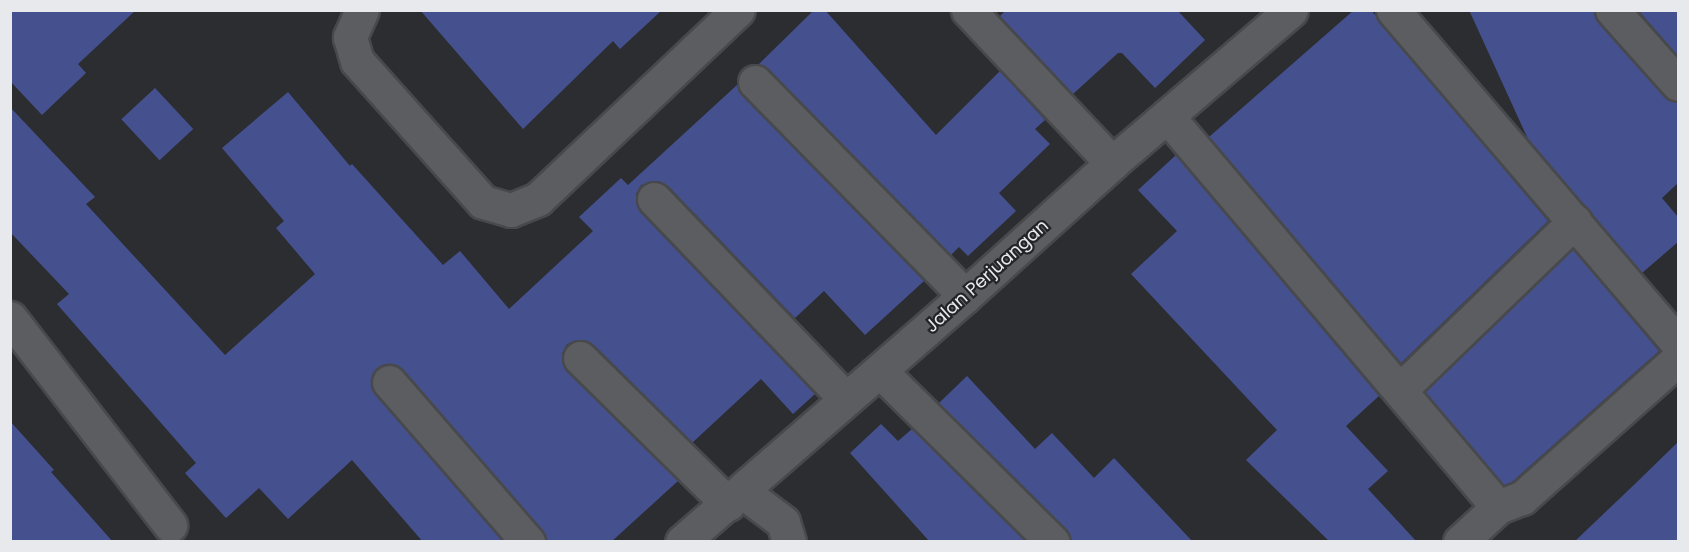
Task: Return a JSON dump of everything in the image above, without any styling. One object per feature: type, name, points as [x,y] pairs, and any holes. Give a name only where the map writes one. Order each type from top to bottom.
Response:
[{"type":"street","points":[[362,10],[350,37],[357,62],[483,202],[511,210],[538,199],[738,10]]},
{"type":"street","points":[[968,10],[1112,163]]},
{"type":"street","name":"Jalan Perjuangan","points":[[682,542],[880,371],[1167,116],[1257,21],[1292,10]]},
{"type":"street","points":[[1393,10],[1678,344]]},
{"type":"street","points":[[1612,10],[1678,84]]},
{"type":"street","points":[[755,82],[965,296]]},
{"type":"street","points":[[1167,116],[1498,507]]},
{"type":"street","points":[[654,200],[846,399]]},
{"type":"street","points":[[1400,390],[1575,221]]},
{"type":"street","points":[[10,318],[170,525]]},
{"type":"street","points":[[580,358],[735,498],[783,522],[789,542]]},
{"type":"street","points":[[1460,542],[1498,507],[1522,498],[1678,359]]},
{"type":"street","points":[[880,371],[1053,542]]},
{"type":"street","points":[[389,382],[528,542]]},
{"type":"building","points":[[10,10],[136,10],[78,64],[86,73],[42,115],[10,81]]},
{"type":"building","points":[[420,10],[662,10],[620,49],[613,41],[523,129]]},
{"type":"building","points":[[814,10],[825,10],[936,135],[1000,71],[1045,120],[1035,129],[1050,144],[999,193],[1016,211],[968,256],[959,247],[951,255],[768,69],[759,64]]},
{"type":"building","points":[[1006,10],[1177,10],[1205,40],[1155,88],[1122,53],[1118,53],[1073,94],[1000,16]]},
{"type":"building","points":[[1354,10],[1371,10],[1548,221],[1401,363],[1209,137]]},
{"type":"building","points":[[1469,10],[1594,10],[1598,22],[1664,96],[1678,102],[1678,183],[1662,198],[1678,217],[1678,242],[1642,273],[1528,139]]},
{"type":"building","points":[[1638,10],[1678,10],[1678,56]]},
{"type":"building","points":[[737,85],[742,95],[924,281],[865,335],[824,291],[795,318],[668,186],[659,181],[641,185],[636,194],[640,212],[815,394],[793,414],[761,379],[692,443],[593,345],[584,340],[567,344],[562,354],[567,371],[678,481],[611,542],[546,542],[542,530],[403,370],[386,364],[372,375],[375,394],[503,542],[423,542],[352,460],[288,519],[259,488],[226,518],[185,473],[196,463],[57,304],[69,294],[10,232],[10,107],[95,197],[86,204],[225,355],[315,274],[276,228],[284,221],[222,148],[288,92],[350,166],[352,164],[443,265],[460,251],[509,309],[593,231],[579,217],[621,178],[628,185]]},
{"type":"building","points":[[155,88],[193,129],[160,160],[121,119]]},
{"type":"building","points":[[1176,155],[1379,396],[1346,426],[1388,471],[1368,489],[1417,542],[1330,542],[1246,460],[1277,430],[1131,274],[1177,231],[1138,190]]},
{"type":"building","points":[[1573,249],[1659,351],[1512,482],[1504,485],[1425,392]]},
{"type":"building","points":[[967,376],[1035,449],[1052,433],[1094,478],[1114,458],[1193,542],[1071,542],[1066,529],[939,403]]},
{"type":"building","points":[[10,421],[54,470],[51,472],[113,542],[10,542]]},
{"type":"building","points":[[881,424],[898,441],[912,429],[1026,542],[930,542],[850,453]]},
{"type":"building","points":[[1678,442],[1678,542],[1574,542],[1637,482]]}]
